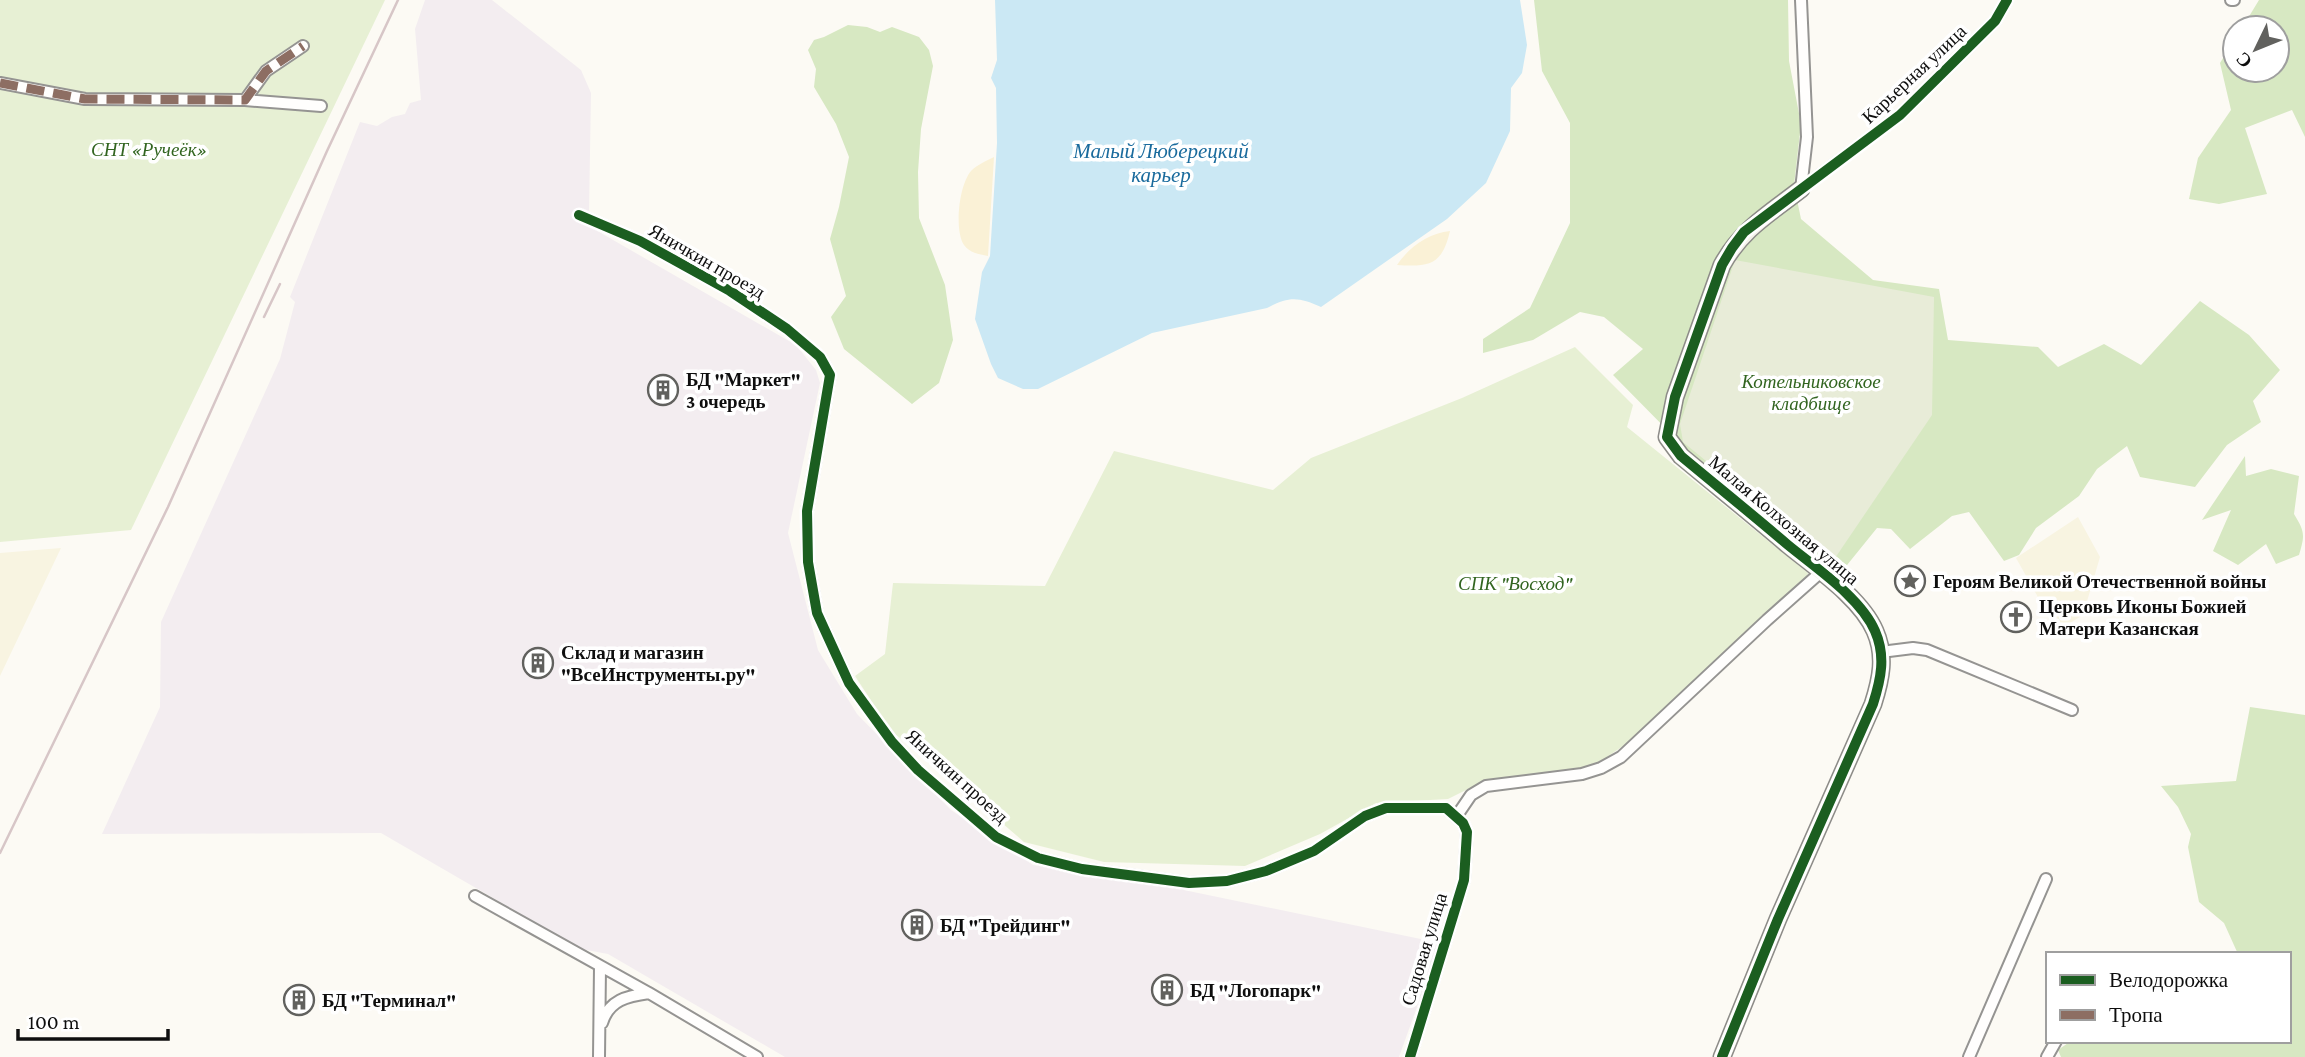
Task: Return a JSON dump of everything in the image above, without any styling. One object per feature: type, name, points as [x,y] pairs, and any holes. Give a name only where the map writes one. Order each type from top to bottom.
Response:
[{"type":"street","points":[[1801,0],[1807,136],[1801,189]]},
{"type":"street","name":"Карьерная улица","points":[[1801,189],[1900,115],[1995,21],[2007,0]]},
{"type":"street","points":[[245,100],[266,71],[303,46]]},
{"type":"street","points":[[0,83],[85,99],[245,100],[321,106]]},
{"type":"street","name":"Малая Колхозная улица","points":[[1722,1057],[1778,919],[1873,704],[1882,674],[1881,652],[1875,630],[1859,607],[1821,572],[1681,456],[1667,437],[1675,397],[1722,265],[1745,232],[1801,189]]},
{"type":"street","name":"Яничкин проезд","points":[[579,215],[640,241],[730,291],[787,329],[820,357],[831,375],[807,511],[808,562],[817,614],[849,682],[892,742],[918,769],[996,837],[1038,859],[1082,869],[1189,883],[1227,881],[1266,871],[1314,851],[1365,816],[1386,808],[1446,808],[1457,817]]},
{"type":"street","points":[[1457,817],[1471,795],[1486,786],[1582,774],[1621,757],[1821,572]]},
{"type":"street","points":[[1881,652],[1913,648],[1944,656],[2071,710]]},
{"type":"street","name":"Садовая улица","points":[[1410,1057],[1464,880],[1467,832],[1457,817]]},
{"type":"street","points":[[1969,1057],[2046,879]]},
{"type":"street","points":[[475,896],[757,1057]]},
{"type":"street","points":[[599,1057],[600,967]]},
{"type":"street","points":[[599,1032],[608,1009],[618,1001],[626,996],[649,993]]},
{"type":"shaded area","points":[[425,0],[492,0],[581,70],[591,93],[589,212],[581,211],[580,221],[796,345],[816,370],[820,383],[788,533],[818,650],[857,714],[951,810],[1033,865],[1145,882],[1440,943],[1399,1057],[785,1057],[608,954],[581,949],[381,833],[102,834],[160,707],[161,622],[280,359],[295,302],[290,297],[360,122],[377,126],[392,117],[405,114],[410,103],[421,100],[415,29]]},
{"type":"shaded area","points":[[2078,517],[2100,557],[2083,615],[2057,631],[2016,558]]},
{"type":"shaded area","points":[[61,548],[0,676],[0,553]]},
{"type":"green space","name":"СНТ «Ручеёк»","points":[[0,0],[385,0],[131,530],[0,542]]},
{"type":"green space","points":[[1534,0],[1788,0],[1789,61],[1801,124],[1794,185],[1801,219],[1873,280],[1939,289],[1948,340],[2038,347],[2058,367],[2104,344],[2141,365],[2200,301],[2249,335],[2280,370],[2253,401],[2261,422],[2227,445],[2195,487],[2140,477],[2127,446],[2097,469],[2079,496],[2036,528],[2019,555],[2004,561],[1969,512],[1952,516],[1910,549],[1891,529],[1877,528],[1839,575],[1681,444],[1613,375],[1643,349],[1604,317],[1580,312],[1533,340],[1483,353],[1483,339],[1530,308],[1570,223],[1570,123],[1542,71]]},
{"type":"green space","points":[[2259,0],[2305,0],[2305,137],[2292,110],[2245,128],[2267,194],[2219,204],[2189,199],[2198,158],[2231,110],[2225,84],[2291,84],[2291,14],[2250,14]]},
{"type":"green space","points":[[848,25],[867,27],[880,32],[892,27],[919,37],[929,50],[933,66],[921,129],[919,218],[945,285],[953,340],[939,383],[912,404],[844,349],[831,317],[846,296],[830,239],[849,157],[836,124],[814,87],[816,69],[808,50],[814,40]]},
{"type":"green space","name":"Котельниковское кладбище","points":[[1735,260],[1934,297],[1932,415],[1831,564],[1683,442],[1680,424]]},
{"type":"green space","name":"СПК \"Восход\"","points":[[1575,347],[1633,405],[1627,427],[1808,573],[1806,582],[1633,739],[1594,766],[1484,781],[1448,799],[1376,803],[1320,834],[1245,866],[1104,862],[1024,842],[891,731],[855,676],[885,654],[893,583],[1045,586],[1114,451],[1273,490],[1311,458],[1462,398]]},
{"type":"green space","points":[[2245,456],[2246,476],[2271,469],[2299,476],[2294,514],[2303,534],[2299,555],[2276,564],[2266,544],[2238,565],[2213,551],[2231,510],[2202,520]]},
{"type":"green space","points":[[2250,707],[2305,715],[2305,1057],[2061,1057],[2058,1050],[2068,1043],[2291,1043],[2291,952],[2237,952],[2224,923],[2199,902],[2188,847],[2191,834],[2178,807],[2161,786],[2236,781]]},
{"type":"sand","points":[[994,157],[988,256],[978,254],[964,245],[959,229],[959,208],[963,186],[971,171]]},
{"type":"sand","points":[[1450,231],[1443,251],[1433,262],[1397,265],[1407,252],[1420,242]]},
{"type":"water","name":"Малый Люберецкий карьер","points":[[995,0],[1520,0],[1527,45],[1522,73],[1511,88],[1510,131],[1486,183],[1447,219],[1321,307],[1306,301],[1288,300],[1267,308],[1152,333],[1038,389],[1023,389],[998,378],[975,319],[982,272],[990,256],[997,143],[996,88],[991,78],[997,60]]},
{"type":"railway","points":[[0,853],[168,507],[327,151],[398,0]]},
{"type":"railway","points":[[264,317],[280,284]]},
{"type":"marked path","points":[[0,83],[85,99],[245,100],[266,71],[303,46]]},
{"type":"cycle path","points":[[1722,1057],[1778,919],[1873,704],[1880,677],[1881,658],[1875,631],[1849,595],[1681,456],[1667,437],[1675,397],[1722,265],[1744,232],[1900,115],[1995,21],[2007,0]]},
{"type":"cycle path","points":[[579,215],[640,241],[730,291],[787,329],[820,357],[830,375],[807,511],[808,562],[817,613],[849,683],[892,742],[918,770],[996,837],[1038,858],[1082,869],[1189,883],[1227,881],[1266,871],[1314,851],[1365,816],[1386,808],[1446,808],[1463,823],[1467,832],[1464,880],[1410,1057]]},
{"type":"place","name":"БД \"Маркет\" 3 очередь","points":[[663,390]]},
{"type":"place","name":"Героям Великой Отечественной войны","points":[[1910,581]]},
{"type":"place","name":"Церковь Иконы Божией Матери Казанская","points":[[2016,617]]},
{"type":"place","name":"Склад и магазин \"ВсеИнструменты.ру\"","points":[[538,663]]},
{"type":"place","name":"БД \"Трейдинг\"","points":[[917,925]]},
{"type":"place","name":"БД \"Логопарк\"","points":[[1167,990]]},
{"type":"place","name":"БД \"Терминал\"","points":[[299,1000]]}]
